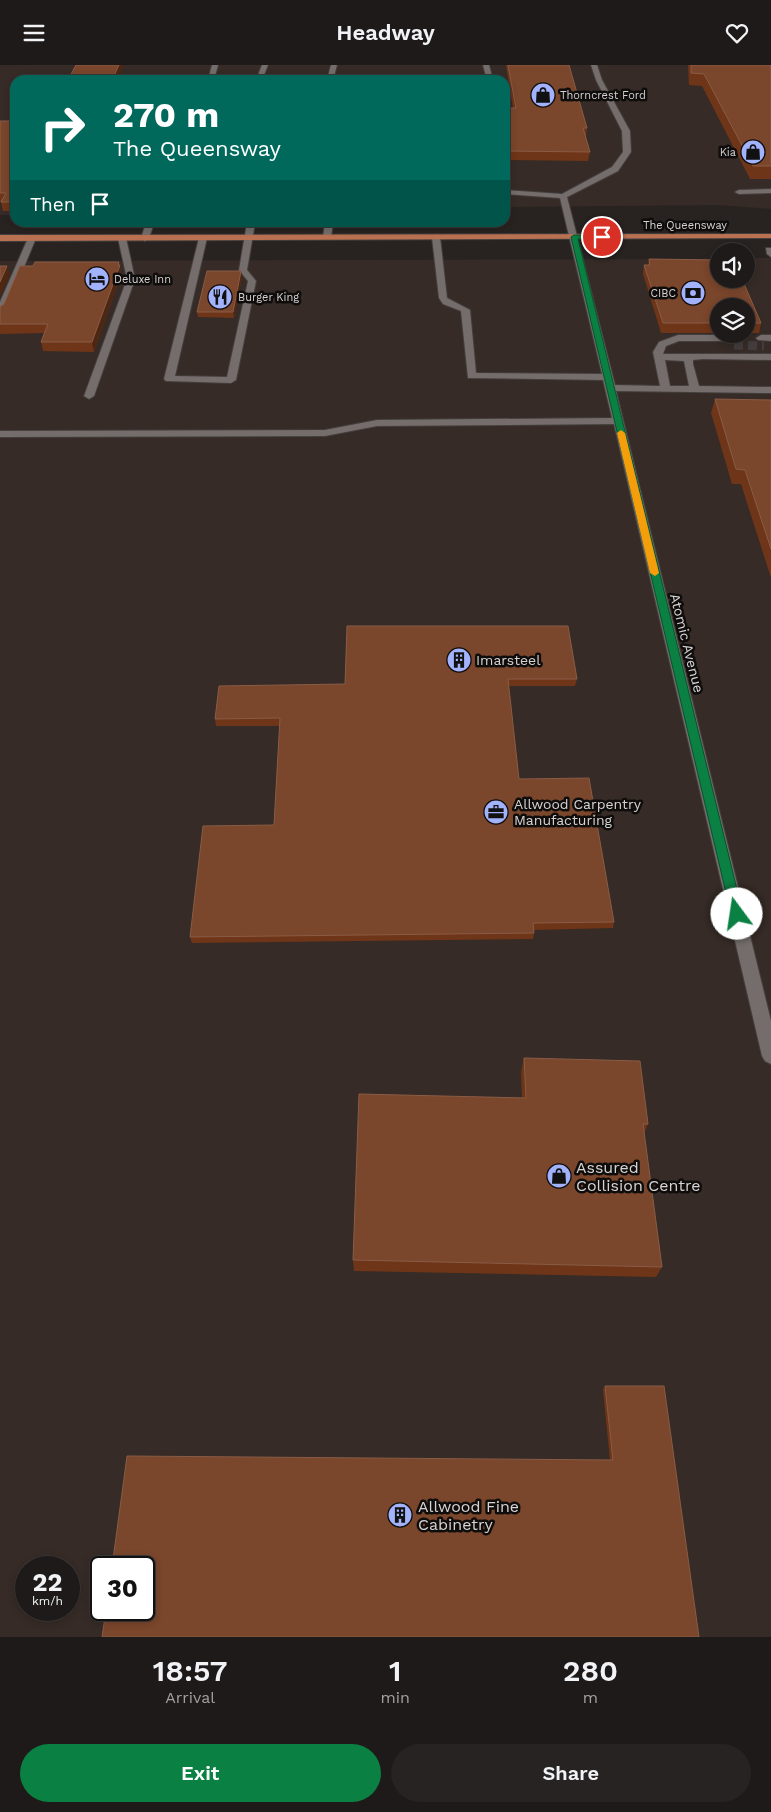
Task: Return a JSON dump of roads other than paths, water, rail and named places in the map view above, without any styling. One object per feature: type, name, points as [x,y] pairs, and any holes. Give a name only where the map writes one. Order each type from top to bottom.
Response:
[{"type":"main road","name":"The Queensway","points":[[0,238],[771,236]]},
{"type":"street","points":[[510,192],[563,196],[615,169],[628,152],[626,131],[599,80],[594,65]]},
{"type":"street","points":[[740,192],[771,191]]},
{"type":"street","name":"Atomic Avenue","points":[[563,196],[771,1056]]},
{"type":"street","points":[[145,238],[149,227]]},
{"type":"street","points":[[203,238],[169,379],[231,380],[252,279],[243,270],[250,227]]},
{"type":"street","points":[[328,237],[329,227]]},
{"type":"street","points":[[436,237],[443,298],[446,302],[465,310],[471,376],[609,382],[666,389],[771,390]]},
{"type":"street","points":[[0,313],[14,270],[32,238]]},
{"type":"street","points":[[89,396],[131,279],[122,238]]},
{"type":"street","points":[[666,389],[659,354],[662,344],[678,338],[710,340]]},
{"type":"street","points":[[659,354],[689,358],[703,356],[771,357]]},
{"type":"street","points":[[689,358],[688,364],[695,389]]},
{"type":"street","points":[[0,434],[337,433],[377,423],[618,421]]},
{"type":"tunnel","points":[[734,345],[764,346]]},
{"type":"place","name":"Thorncrest Ford","points":[[543,95]]},
{"type":"place","name":"Kia","points":[[753,152]]},
{"type":"place","name":"Deluxe Inn","points":[[97,279]]},
{"type":"place","name":"CIBC","points":[[693,293]]},
{"type":"place","name":"Burger King","points":[[220,297]]},
{"type":"place","name":"Imarsteel","points":[[459,660]]},
{"type":"place","name":"Allwood Carpentry Manufacturing","points":[[496,812]]},
{"type":"place","name":"Assured Collision Centre","points":[[559,1176]]},
{"type":"place","name":"Allwood Fine Cabinetry","points":[[400,1515]]}]
